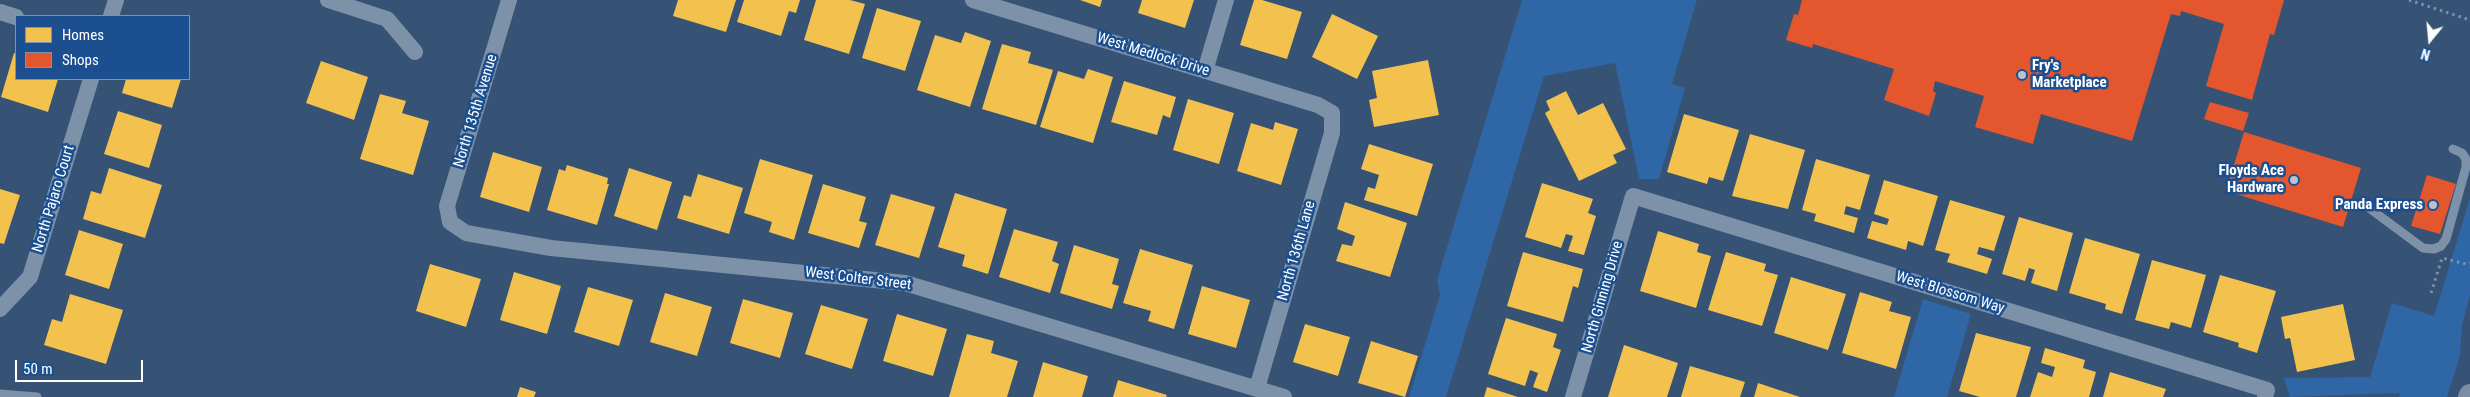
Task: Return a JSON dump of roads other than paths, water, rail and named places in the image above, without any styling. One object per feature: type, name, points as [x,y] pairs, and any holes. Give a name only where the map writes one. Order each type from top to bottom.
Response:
[{"type":"street","points":[[111,15],[116,0]]},
{"type":"street","points":[[328,0],[387,19],[415,52]]},
{"type":"street","name":"North 135th Avenue","points":[[450,222],[447,206],[509,0]]},
{"type":"street","name":"West Medlock Drive","points":[[974,0],[1318,105],[1332,113]]},
{"type":"street","points":[[1205,71],[1226,0]]},
{"type":"street","points":[[0,12],[15,17]]},
{"type":"street","name":"North Pajaro Court","points":[[0,309],[30,277],[91,80]]},
{"type":"street","name":"North 136th Lane","points":[[1257,388],[1332,132],[1332,113]]},
{"type":"street","name":"West Blossom Way","points":[[1632,196],[2266,393]]},
{"type":"street","name":"North Ginning Drive","points":[[1573,397],[1632,196]]},
{"type":"street","name":"West Colter Street","points":[[450,222],[466,233],[550,248],[905,283],[1284,397]]},
{"type":"lane","points":[[2369,208],[2423,248],[2434,249],[2441,246],[2446,239],[2466,167],[2466,159],[2462,154],[2453,149]]},
{"type":"lane","points":[[0,394],[37,397]]},
{"type":"place","name":"Fry's Marketplace","points":[[2022,75]]},
{"type":"place","name":"Floyds Ace Hardware","points":[[2294,180]]},
{"type":"place","name":"Panda Express","points":[[2433,205]]}]
